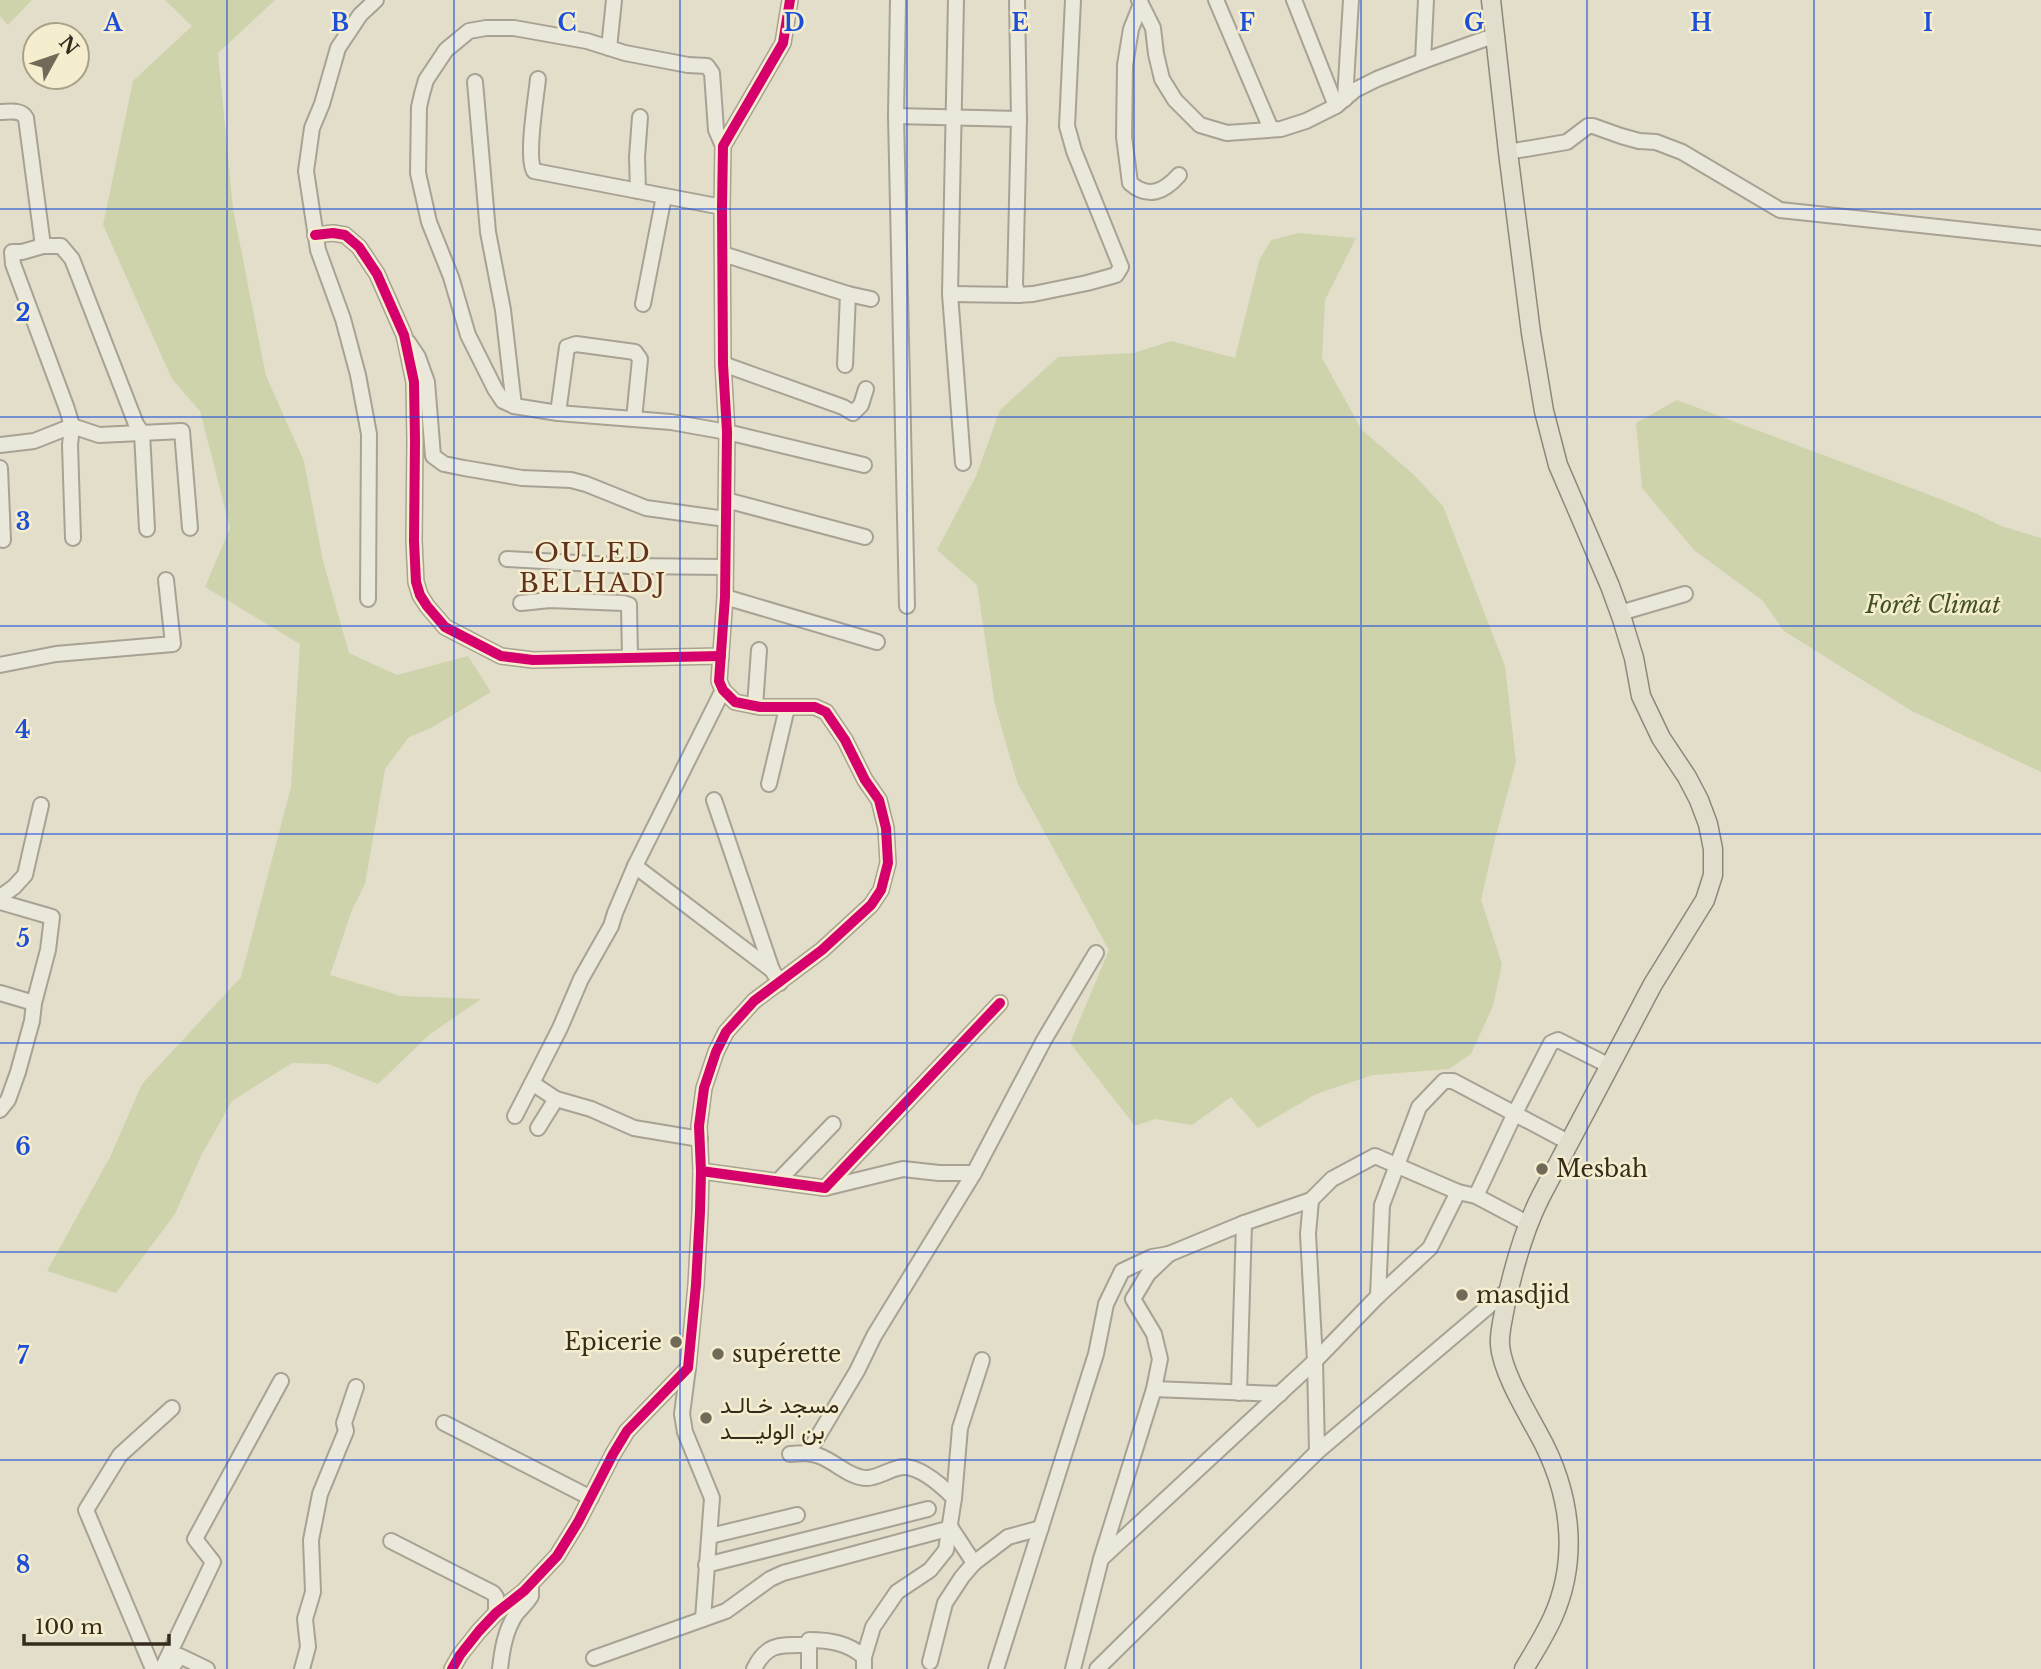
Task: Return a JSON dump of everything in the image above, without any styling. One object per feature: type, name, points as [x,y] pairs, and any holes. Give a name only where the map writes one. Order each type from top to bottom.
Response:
[{"type":"main road","points":[[1492,0],[1531,333],[1544,411],[1558,465],[1620,613],[1634,658],[1641,696],[1661,737],[1687,777],[1709,824],[1713,849],[1713,875],[1705,900],[1653,984],[1608,1065],[1527,1223],[1509,1289],[1500,1345],[1507,1371],[1558,1475],[1564,1494],[1570,1549],[1563,1590],[1552,1619],[1524,1669]]},
{"type":"street","points":[[368,598],[369,435],[344,319],[315,235],[306,171],[309,139],[338,48],[360,15],[376,0]]},
{"type":"street","points":[[609,48],[614,0]]},
{"type":"street","points":[[723,145],[783,43],[790,0]]},
{"type":"street","points":[[898,0],[896,116],[907,606]]},
{"type":"street","points":[[956,0],[950,294],[963,463]]},
{"type":"street","points":[[1017,0],[1019,119],[1015,285],[1018,295]]},
{"type":"street","points":[[950,294],[1033,294],[1116,275],[1121,267],[1073,151],[1067,126],[1073,0]]},
{"type":"street","points":[[1216,0],[1271,129]]},
{"type":"street","points":[[1294,0],[1340,102]]},
{"type":"street","points":[[1340,102],[1351,0]]},
{"type":"street","points":[[1423,61],[1426,0]]},
{"type":"street","points":[[1140,2],[1153,28],[1162,79],[1175,100],[1200,125],[1227,133],[1281,129],[1306,121],[1377,79],[1496,36]]},
{"type":"street","points":[[1140,2],[1131,29],[1125,65],[1124,137],[1130,183],[1139,190],[1156,192],[1178,175]]},
{"type":"street","points":[[703,1619],[712,1498],[685,1432],[682,1414],[696,1285],[701,1171],[699,1126],[704,1088],[726,1032],[776,976],[822,950],[871,905],[881,890],[888,863],[886,828],[878,800],[826,712],[814,708],[755,706],[735,702],[723,691],[719,681],[725,597],[727,432],[723,364],[723,145],[716,130],[712,74],[707,66],[688,65],[587,41],[514,28],[469,31],[452,44],[426,80],[422,94],[419,107],[418,173],[429,222],[451,277],[468,335],[503,401],[514,406],[558,413],[671,422],[727,432],[864,465]]},
{"type":"street","points":[[538,79],[531,153],[531,167],[534,171],[722,207]]},
{"type":"street","points":[[475,82],[488,232],[503,310],[514,406]]},
{"type":"street","points":[[0,112],[19,112],[26,118],[43,246]]},
{"type":"street","points":[[896,116],[1019,119]]},
{"type":"street","points":[[638,191],[639,117]]},
{"type":"street","points":[[1508,152],[1567,142],[1588,126],[1593,126],[1639,141],[1656,142],[1682,152],[1780,210],[2041,238]]},
{"type":"street","points":[[643,304],[664,196]]},
{"type":"street","points":[[315,235],[345,234],[359,247],[377,274],[404,335],[418,357],[427,382],[433,456],[444,464],[523,478],[571,480],[646,508],[726,519]]},
{"type":"street","points":[[73,538],[70,445],[72,426],[13,264],[6,253],[43,246],[61,246],[72,259],[136,424],[142,433],[147,529]]},
{"type":"street","points":[[723,254],[871,299]]},
{"type":"street","points":[[845,365],[848,294]]},
{"type":"street","points":[[404,335],[414,383],[414,564],[420,595],[445,627],[501,656],[533,660],[721,656]]},
{"type":"street","points":[[558,413],[567,346],[576,344],[635,352],[638,355],[640,359],[634,419]]},
{"type":"street","points":[[723,364],[853,413],[861,405],[866,389]]},
{"type":"street","points":[[0,445],[34,441],[72,426],[99,435],[182,431],[190,528]]},
{"type":"street","points":[[0,468],[3,540]]},
{"type":"street","points":[[726,500],[865,537]]},
{"type":"street","points":[[507,559],[629,566],[724,567]]},
{"type":"street","points":[[0,666],[55,654],[173,644],[166,580]]},
{"type":"street","points":[[1620,613],[1685,594]]},
{"type":"street","points":[[725,597],[877,642]]},
{"type":"street","points":[[521,603],[550,600],[629,604],[630,658]]},
{"type":"street","points":[[755,706],[759,650]]},
{"type":"street","points":[[515,1116],[560,1028],[581,979],[611,926],[635,866],[723,691]]},
{"type":"street","points":[[769,785],[787,708]]},
{"type":"street","points":[[714,800],[776,976]]},
{"type":"street","points":[[0,897],[25,876],[41,804]]},
{"type":"street","points":[[635,866],[776,976]]},
{"type":"street","points":[[0,902],[52,917],[48,950],[32,1021],[8,1100],[0,1110]]},
{"type":"street","points":[[808,1453],[857,1371],[874,1336],[974,1173],[1096,953]]},
{"type":"street","points":[[0,993],[34,1003]]},
{"type":"street","points":[[825,1188],[1000,1003]]},
{"type":"street","points":[[1476,1196],[1551,1043],[1558,1040],[1608,1065]]},
{"type":"street","points":[[1378,1296],[1382,1205],[1419,1107],[1444,1081],[1453,1081],[1568,1142]]},
{"type":"street","points":[[532,1083],[556,1099],[591,1109],[634,1128],[700,1139]]},
{"type":"street","points":[[537,1128],[556,1099]]},
{"type":"street","points":[[778,1181],[833,1124]]},
{"type":"street","points":[[996,1669],[1096,1354],[1106,1304],[1122,1271],[1152,1257],[1169,1254],[1244,1223],[1311,1200],[1332,1179],[1375,1156],[1458,1192],[1476,1196],[1527,1223]]},
{"type":"street","points":[[701,1171],[825,1188],[903,1169],[974,1173]]},
{"type":"street","points":[[1101,1559],[1315,1362],[1378,1296],[1430,1248],[1458,1192]]},
{"type":"street","points":[[1311,1200],[1308,1234],[1317,1452]]},
{"type":"street","points":[[1239,1393],[1244,1223]]},
{"type":"street","points":[[1073,1669],[1101,1559],[1154,1389],[1160,1359],[1154,1334],[1133,1299],[1149,1273],[1169,1254]]},
{"type":"street","points":[[1097,1669],[1317,1452],[1509,1289]]},
{"type":"street","points":[[864,1663],[873,1627],[897,1592],[930,1570],[946,1550],[951,1528],[960,1428],[982,1360]]},
{"type":"street","points":[[452,1669],[460,1655],[496,1613],[531,1585],[557,1556],[627,1431],[688,1368]]},
{"type":"street","points":[[162,1669],[213,1562],[195,1539],[281,1381]]},
{"type":"street","points":[[302,1669],[308,1647],[305,1619],[313,1592],[313,1528],[320,1494],[346,1431],[344,1423],[356,1387]]},
{"type":"street","points":[[1154,1389],[1280,1394]]},
{"type":"street","points":[[153,1669],[86,1510],[120,1455],[172,1408]]},
{"type":"street","points":[[444,1423],[591,1498]]},
{"type":"street","points":[[790,1454],[808,1453],[823,1457],[853,1474],[867,1478],[903,1466],[936,1481],[954,1498]]},
{"type":"street","points":[[706,1564],[928,1509]]},
{"type":"street","points":[[709,1536],[797,1515]]},
{"type":"street","points":[[951,1528],[974,1563]]},
{"type":"street","points":[[594,1658],[726,1611],[770,1579],[783,1573],[951,1528]]},
{"type":"street","points":[[930,1662],[945,1603],[962,1577],[974,1563],[1008,1537],[1041,1528]]},
{"type":"street","points":[[390,1541],[493,1593],[496,1597],[496,1613]]},
{"type":"street","points":[[500,1669],[502,1649],[509,1627],[531,1596],[531,1585]]},
{"type":"street","points":[[809,1669],[809,1640],[847,1644],[864,1663]]},
{"type":"street","points":[[754,1669],[761,1655],[771,1648],[808,1645]]},
{"type":"street","points":[[171,1669],[180,1656],[207,1669]]},
{"type":"green space","points":[[0,0],[32,0],[8,25],[0,16]]},
{"type":"green space","points":[[165,0],[275,0],[218,53],[233,209],[266,376],[304,461],[323,561],[349,653],[397,675],[468,656],[491,692],[431,728],[409,737],[385,769],[365,884],[352,910],[330,975],[401,996],[481,999],[429,1035],[378,1084],[328,1064],[292,1063],[232,1101],[201,1156],[175,1214],[116,1293],[47,1271],[110,1157],[142,1084],[241,977],[291,787],[300,644],[205,587],[230,528],[200,411],[172,379],[103,225],[133,81],[192,26]]},
{"type":"green space","points":[[1298,233],[1356,238],[1325,300],[1322,358],[1362,430],[1413,474],[1443,506],[1505,666],[1516,762],[1481,900],[1502,964],[1493,1006],[1471,1054],[1449,1069],[1373,1075],[1316,1094],[1258,1128],[1231,1097],[1192,1125],[1155,1119],[1135,1126],[1070,1043],[1109,950],[1017,782],[995,705],[977,585],[937,550],[976,476],[1000,410],[1058,357],[1134,353],[1171,341],[1235,358],[1259,261],[1271,240]]},
{"type":"green space","name":"Forêt Climat","points":[[1677,400],[1930,495],[2001,526],[2041,538],[2041,772],[1912,711],[1784,631],[1762,600],[1695,551],[1642,488],[1636,423]]},
{"type":"cycle path","points":[[452,1669],[479,1631],[496,1613],[524,1591],[557,1556],[627,1431],[688,1368],[700,1212],[699,1126],[704,1088],[716,1052],[726,1032],[754,1001],[822,950],[871,905],[881,890],[888,863],[886,828],[879,800],[826,712],[815,707],[760,707],[735,702],[723,690],[719,681],[725,597],[727,432],[723,364],[723,146],[783,43],[790,0]]},
{"type":"cycle path","points":[[315,235],[345,235],[359,247],[377,274],[404,335],[414,382],[416,582],[427,606],[445,627],[501,656],[533,660],[721,656]]},
{"type":"cycle path","points":[[701,1171],[825,1188],[1000,1003]]},
{"type":"place","name":"Mesbah","points":[[1542,1169]]},
{"type":"place","name":"masdjid","points":[[1462,1295]]},
{"type":"place","name":"Epicerie","points":[[676,1342]]},
{"type":"place","name":"supérette","points":[[718,1354]]},
{"type":"place","name":"مسجد خـالـد بن الوليــــد","points":[[706,1418]]},
{"type":"district","name":"OULED BELHADJ","points":[[593,568]]}]
